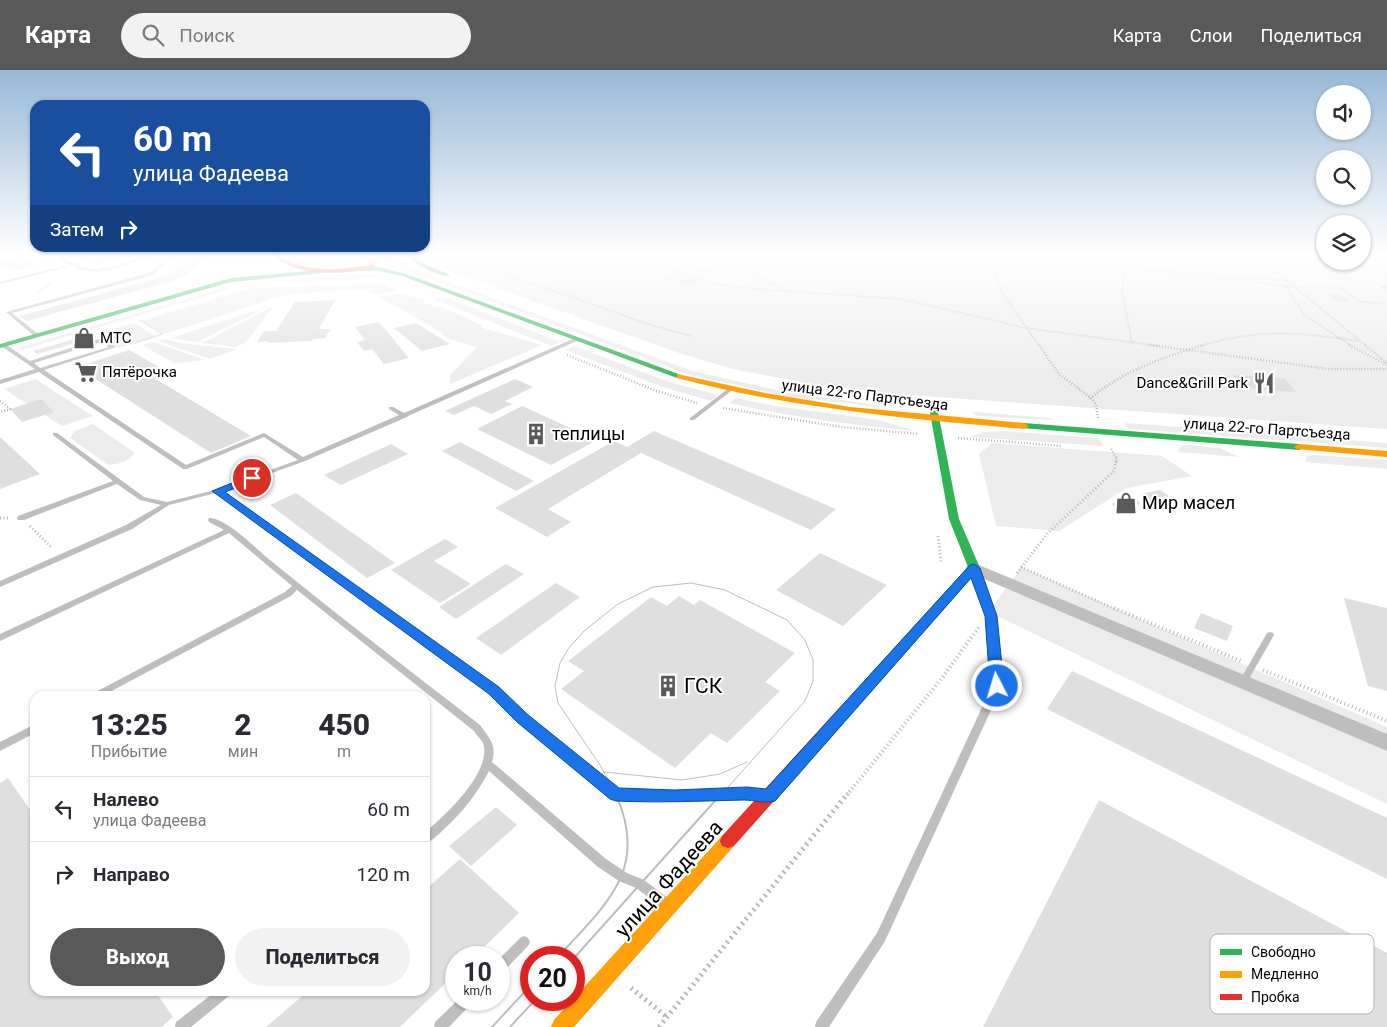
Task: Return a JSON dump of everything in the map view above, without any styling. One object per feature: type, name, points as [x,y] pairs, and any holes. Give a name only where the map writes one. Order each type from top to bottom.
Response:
[{"type":"street","points":[[2,345],[170,298]]},
{"type":"street","name":"улица 22-го Партсъезда","points":[[465,298],[663,371],[728,390],[819,407],[936,419],[1387,454]]},
{"type":"street","name":"улица 22-го Партсъезда","points":[[936,419],[928,405],[949,407]]},
{"type":"street","points":[[1064,415],[1068,429]]},
{"type":"street","points":[[936,419],[954,519],[974,568],[1248,674],[1387,743]]},
{"type":"street","points":[[1116,419],[1122,434]]},
{"type":"street","name":"улица Фадеева","points":[[561,1027],[974,568]]},
{"type":"lane","points":[[36,336],[8,312],[62,298]]},
{"type":"lane","points":[[0,584],[129,527],[167,504],[217,491],[303,460],[577,339]]},
{"type":"lane","points":[[0,382],[113,347],[102,340],[30,363]]},
{"type":"lane","points":[[2,345],[185,468],[264,435],[303,460]]},
{"type":"lane","points":[[692,419],[728,390]]},
{"type":"lane","points":[[391,408],[405,416]]},
{"type":"lane","points":[[55,434],[142,499],[167,504]]},
{"type":"lane","points":[[21,518],[118,481]]},
{"type":"lane","points":[[217,491],[494,690],[522,718],[616,795],[675,797],[747,794],[769,796]]},
{"type":"lane","points":[[212,520],[230,530],[297,586],[477,728],[488,743],[487,764],[474,789],[442,826],[430,835]]},
{"type":"lane","points":[[0,638],[230,530]]},
{"type":"lane","points":[[821,1027],[881,937],[997,686],[991,616],[974,568]]},
{"type":"lane","points":[[104,691],[288,594],[297,586]]},
{"type":"lane","points":[[1248,674],[1270,635]]},
{"type":"lane","points":[[0,747],[30,731]]},
{"type":"lane","points":[[487,764],[602,863],[623,877],[640,884],[670,906]]},
{"type":"lane","points":[[510,957],[524,942]]},
{"type":"lane","points":[[181,1027],[220,996]]},
{"type":"lane","points":[[440,1027],[456,1011]]},
{"type":"path","points":[[16,310],[32,298]]},
{"type":"path","points":[[573,298],[654,326],[692,336]]},
{"type":"path","points":[[884,298],[901,299],[1026,328],[1132,343],[1188,348],[1329,369],[1387,369]]},
{"type":"path","points":[[1005,298],[1059,374],[1091,398],[1096,404]]},
{"type":"path","points":[[1123,298],[1132,343]]},
{"type":"path","points":[[1293,298],[1304,315],[1335,337],[1387,364]]},
{"type":"path","points":[[1308,298],[1387,364]]},
{"type":"path","points":[[1355,298],[1361,302],[1387,304]]},
{"type":"path","points":[[135,342],[162,334],[137,318]]},
{"type":"path","points":[[1091,398],[1104,385],[1188,348],[1252,334],[1296,332],[1358,341]]},
{"type":"path","points":[[0,400],[10,409],[0,412]]},
{"type":"path","points":[[1034,548],[1114,471],[1117,459],[1111,449]]},
{"type":"path","points":[[21,518],[61,558]]},
{"type":"path","points":[[1021,567],[1248,674],[1387,722]]},
{"type":"path","points":[[659,1027],[942,678]]},
{"type":"shaded area","points":[[191,298],[199,298],[21,350],[21,347]]},
{"type":"shaded area","points":[[220,298],[277,298],[164,334],[141,321]]},
{"type":"shaded area","points":[[382,298],[415,298],[424,300],[424,303],[453,312],[481,325],[483,328],[542,345],[450,384],[450,375],[477,347],[446,338],[442,333]]},
{"type":"shaded area","points":[[447,298],[560,342],[551,346],[436,300]]},
{"type":"shaded area","points":[[482,298],[492,298],[692,371],[785,392],[876,405],[879,407],[785,396],[687,374]]},
{"type":"shaded area","points":[[523,298],[1387,298],[1387,429],[893,394],[806,383],[733,369],[679,353]]},
{"type":"shaded area","points":[[270,306],[197,342],[171,338]]},
{"type":"shaded area","points":[[274,306],[245,343],[236,347],[202,343]]},
{"type":"shaded area","points":[[134,323],[157,337],[119,348],[97,334]]},
{"type":"shaded area","points":[[166,339],[180,343],[237,349],[210,359],[158,341]]},
{"type":"shaded area","points":[[154,342],[205,360],[174,363],[142,345]]},
{"type":"shaded area","points":[[574,346],[669,382],[718,395],[711,401],[663,387],[565,350]]},
{"type":"shaded area","points":[[35,379],[93,416],[62,426],[4,389]]},
{"type":"shaded area","points":[[736,398],[775,406],[879,420],[916,431],[822,420],[729,403]]},
{"type":"shaded area","points":[[972,413],[1049,418],[1053,420],[978,416]]},
{"type":"shaded area","points":[[1126,423],[1387,443],[1387,448],[1130,429],[1125,426]]},
{"type":"shaded area","points":[[93,424],[135,453],[133,456],[119,463],[108,465],[70,438],[75,431]]},
{"type":"shaded area","points":[[1003,431],[1099,438],[1103,446],[970,437],[983,432]]},
{"type":"shaded area","points":[[992,443],[1162,456],[1192,476],[1127,488],[1059,531],[996,526],[979,454]]},
{"type":"shaded area","points":[[1181,446],[1220,448],[1239,457],[1178,452]]},
{"type":"shaded area","points":[[1307,456],[1387,460],[1387,469],[1305,462]]},
{"type":"shaded area","points":[[1021,567],[1387,727],[1387,804],[989,612]]},
{"type":"building","points":[[87,298],[112,298],[27,321],[19,316]]},
{"type":"building","points":[[1332,298],[1345,298],[1352,302],[1339,302]]},
{"type":"building","points":[[335,300],[319,329],[331,329],[325,338],[313,339],[312,341],[257,342],[264,331],[276,331],[295,302]]},
{"type":"building","points":[[379,322],[409,358],[384,364],[372,349],[364,351],[357,342],[365,340],[355,327]]},
{"type":"building","points":[[416,323],[450,344],[422,351],[394,328]]},
{"type":"building","points":[[92,334],[97,337],[37,354],[33,351]]},
{"type":"building","points":[[129,350],[159,367],[144,372],[251,436],[211,453],[77,367]]},
{"type":"building","name":"Dance&Grill Park","points":[[1233,375],[1285,378],[1296,392],[1244,388]]},
{"type":"building","points":[[515,379],[533,387],[505,401],[512,404],[491,414],[474,406],[454,415],[445,411]]},
{"type":"building","points":[[41,399],[54,412],[22,422],[10,409]]},
{"type":"building","name":"теплицы","points":[[522,406],[597,440],[551,465],[477,429]]},
{"type":"building","points":[[654,431],[836,509],[811,530],[641,453],[548,509],[571,522],[547,537],[495,508],[614,441],[627,447]]},
{"type":"building","points":[[0,437],[40,474],[0,489]]},
{"type":"building","points":[[460,442],[534,481],[516,491],[442,451]]},
{"type":"building","points":[[391,444],[408,454],[341,485],[324,475]]},
{"type":"building","points":[[1160,490],[1169,496],[1149,500],[1141,494]]},
{"type":"building","points":[[296,493],[395,563],[367,578],[270,505]]},
{"type":"building","name":"Мир масел","points":[[1131,497],[1141,503],[1121,510],[1111,504]]},
{"type":"building","points":[[445,539],[458,547],[434,561],[471,584],[440,603],[391,570]]},
{"type":"building","points":[[820,553],[887,585],[843,626],[776,590]]},
{"type":"building","points":[[506,564],[524,574],[456,619],[439,607]]},
{"type":"building","points":[[556,583],[580,597],[501,655],[476,638]]},
{"type":"building","name":"ГСК","points":[[679,596],[694,605],[700,600],[795,653],[765,682],[780,691],[727,743],[711,733],[675,768],[561,689],[584,671],[568,661],[651,597],[667,606]]},
{"type":"building","points":[[1344,598],[1387,608],[1387,691],[1368,686]]},
{"type":"building","points":[[1201,613],[1233,626],[1227,641],[1194,628]]},
{"type":"building","points":[[1072,671],[1387,818],[1387,879],[1047,709]]},
{"type":"building","points":[[8,778],[30,810],[30,996],[158,996],[173,1017],[161,1027],[0,1027],[0,783]]},
{"type":"building","points":[[1099,800],[1351,934],[1210,934],[1210,1014],[1374,1014],[1374,946],[1387,953],[1387,1027],[983,1027]]},
{"type":"building","points":[[496,807],[517,825],[471,866],[449,846]]},
{"type":"building","points":[[460,859],[519,913],[485,946],[445,946],[445,984],[400,1027],[266,1027],[302,996],[430,996],[430,886]]},
{"type":"tram line","points":[[615,793],[600,765],[558,703],[555,686],[560,663],[568,649],[584,631],[618,604],[653,587],[691,583],[725,590],[787,620],[805,640],[813,660],[813,681],[805,701],[721,795]]},
{"type":"tram line","points":[[604,772],[682,780],[720,774],[747,762]]},
{"type":"tram line","points":[[568,946],[606,903],[618,884],[625,865],[628,843],[625,820],[615,793]]},
{"type":"tram line","points":[[585,946],[722,793]]},
{"type":"tram line","points":[[492,1027],[520,997]]},
{"type":"tram line","points":[[510,1027],[525,1011]]},
{"type":"traffic: fast","points":[[0,346],[169,298]]},
{"type":"traffic: fast","points":[[466,298],[680,376]]},
{"type":"traffic: fast","points":[[857,698],[974,568],[954,519],[933,407]]},
{"type":"traffic: fast","points":[[1024,426],[1299,447]]},
{"type":"traffic: slow","points":[[680,376],[722,387],[807,404],[894,415],[1024,426]]},
{"type":"traffic: slow","points":[[1299,447],[1387,454]]},
{"type":"traffic: slow","points":[[561,1027],[728,841]]},
{"type":"traffic: jam","points":[[728,841],[857,698]]},
{"type":"place","name":"МТС","points":[[84,338]]},
{"type":"place","name":"Пятёрочка","points":[[86,372]]},
{"type":"place","name":"Dance&Grill Park","points":[[1264,383]]},
{"type":"place","name":"теплицы","points":[[536,434]]},
{"type":"place","name":"Мир масел","points":[[1126,503]]},
{"type":"place","name":"ГСК","points":[[668,686]]},
{"type":"route","points":[[252,478],[217,491],[494,690],[522,718],[584,771],[616,795],[668,795],[675,797],[747,794],[769,796],[974,568],[991,616],[997,686]]}]
